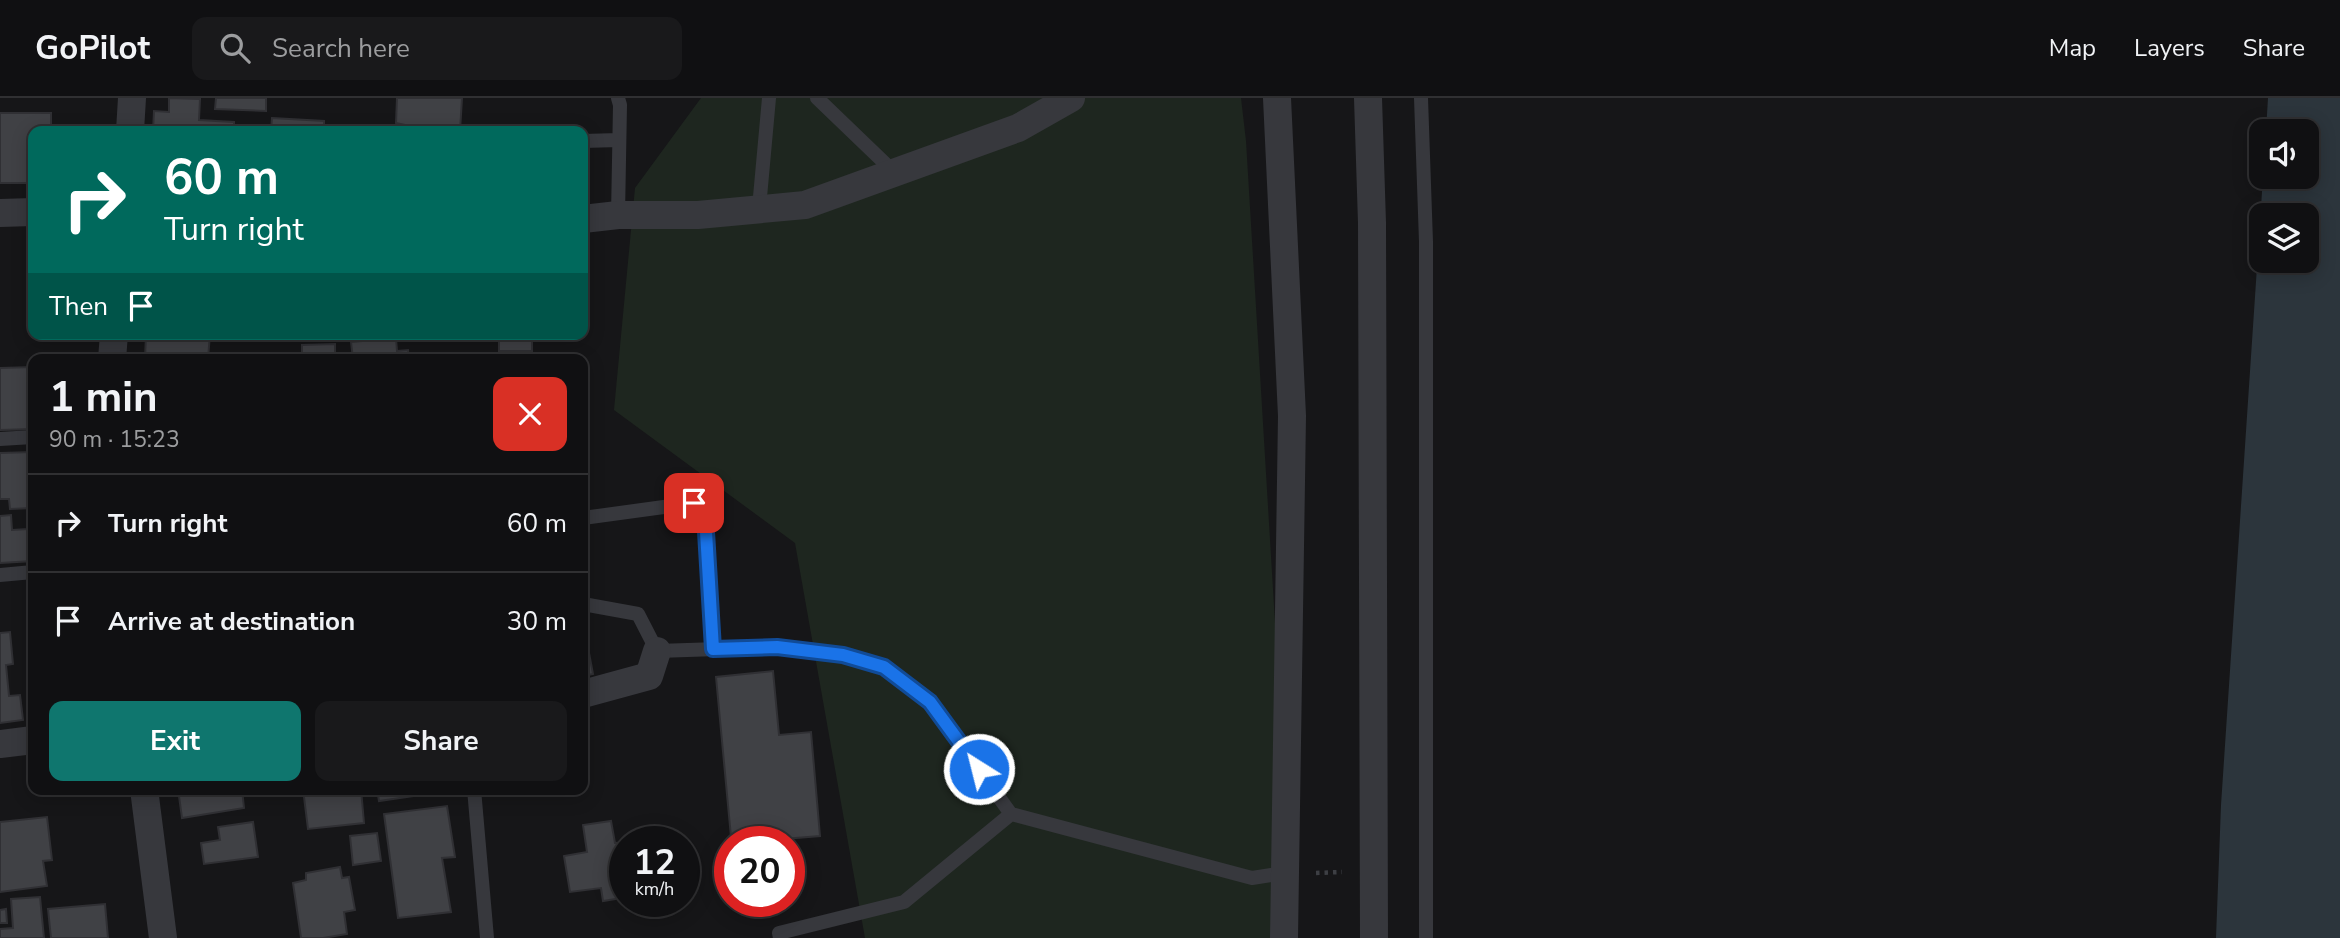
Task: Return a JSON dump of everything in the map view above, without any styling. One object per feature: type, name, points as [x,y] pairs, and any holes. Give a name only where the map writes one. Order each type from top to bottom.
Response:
[{"type":"street","points":[[131,126],[132,98]]},
{"type":"street","points":[[588,218],[618,215],[698,215],[804,205],[1018,128],[1071,98]]},
{"type":"street","points":[[1277,98],[1292,416],[1284,938]]},
{"type":"street","points":[[1368,98],[1372,223],[1374,938]]},
{"type":"street","points":[[0,213],[28,212]]},
{"type":"street","points":[[588,693],[649,676],[657,650]]},
{"type":"street","points":[[0,744],[28,741]]},
{"type":"street","points":[[145,795],[163,938]]},
{"type":"lane","points":[[618,98],[618,215]]},
{"type":"lane","points":[[759,208],[769,98]]},
{"type":"lane","points":[[817,98],[894,172]]},
{"type":"lane","points":[[1421,98],[1426,256],[1426,938]]},
{"type":"lane","points":[[588,141],[620,140]]},
{"type":"lane","points":[[0,439],[28,437]]},
{"type":"lane","points":[[588,517],[694,503],[705,515],[713,649]]},
{"type":"lane","points":[[0,575],[28,572]]},
{"type":"lane","points":[[588,605],[638,614],[657,650],[777,647],[843,655],[884,667],[930,702],[1011,814],[1252,878],[1283,873]]},
{"type":"lane","points":[[474,795],[486,938]]},
{"type":"lane","points":[[780,938],[779,933],[904,902],[1011,814]]},
{"type":"path","points":[[1283,873],[1374,871]]},
{"type":"shaded area","points":[[701,98],[1241,98],[1246,141],[1294,938],[865,938],[795,543],[614,410],[635,188]]},
{"type":"shaded area","points":[[2268,98],[2340,98],[2340,938],[2216,938],[2221,805],[2257,273],[2319,273],[2319,203],[2261,203],[2262,189],[2319,189],[2319,119],[2267,119]]},
{"type":"building","points":[[169,98],[200,99],[199,120],[234,122],[234,126],[153,126],[154,111],[169,112]]},
{"type":"building","points":[[216,98],[266,98],[266,111],[215,109]]},
{"type":"building","points":[[397,98],[462,98],[460,126],[410,126],[396,123]]},
{"type":"building","points":[[0,113],[51,113],[51,126],[28,126],[28,183],[0,183]]},
{"type":"building","points":[[272,118],[324,121],[324,126],[271,126]]},
{"type":"building","points":[[146,340],[210,340],[208,354],[145,354]]},
{"type":"building","points":[[396,340],[397,351],[408,350],[408,354],[352,354],[351,342]]},
{"type":"building","points":[[499,340],[532,340],[532,351],[499,351]]},
{"type":"building","points":[[335,344],[335,354],[302,354],[302,345]]},
{"type":"building","points":[[28,367],[28,429],[0,430],[0,368]]},
{"type":"building","points":[[28,452],[28,508],[10,509],[9,499],[0,499],[0,453]]},
{"type":"building","points":[[11,515],[12,530],[28,529],[28,561],[0,563],[0,516]]},
{"type":"building","points":[[10,632],[13,664],[6,665],[9,696],[20,695],[23,720],[0,723],[0,633]]},
{"type":"building","points":[[588,653],[593,674],[588,675]]},
{"type":"building","points":[[773,671],[779,735],[811,732],[820,836],[805,837],[805,826],[730,826],[716,677]]},
{"type":"building","points":[[179,795],[243,795],[244,808],[182,818]]},
{"type":"building","points":[[304,795],[362,795],[364,823],[308,829]]},
{"type":"building","points":[[378,795],[421,795],[379,801]]},
{"type":"building","points":[[447,806],[455,857],[442,858],[451,912],[398,918],[384,814]]},
{"type":"building","points":[[47,817],[52,860],[43,861],[47,886],[0,892],[0,822]]},
{"type":"building","points":[[611,821],[609,900],[603,901],[601,888],[570,892],[564,856],[587,852],[583,825]]},
{"type":"building","points":[[253,822],[258,857],[204,864],[201,843],[220,840],[218,827]]},
{"type":"building","points":[[377,833],[381,861],[353,865],[350,836]]},
{"type":"building","points":[[340,867],[342,878],[349,877],[355,910],[344,912],[347,934],[301,938],[293,883],[306,880],[306,873]]},
{"type":"building","points":[[40,897],[44,938],[0,938],[0,929],[13,928],[11,899]]},
{"type":"building","points":[[105,904],[108,938],[51,938],[48,909]]},
{"type":"building","points":[[6,909],[7,923],[0,923],[0,910]]},
{"type":"route","points":[[694,503],[705,515],[713,649],[777,647],[843,655],[884,667],[930,702],[979,769]]}]
